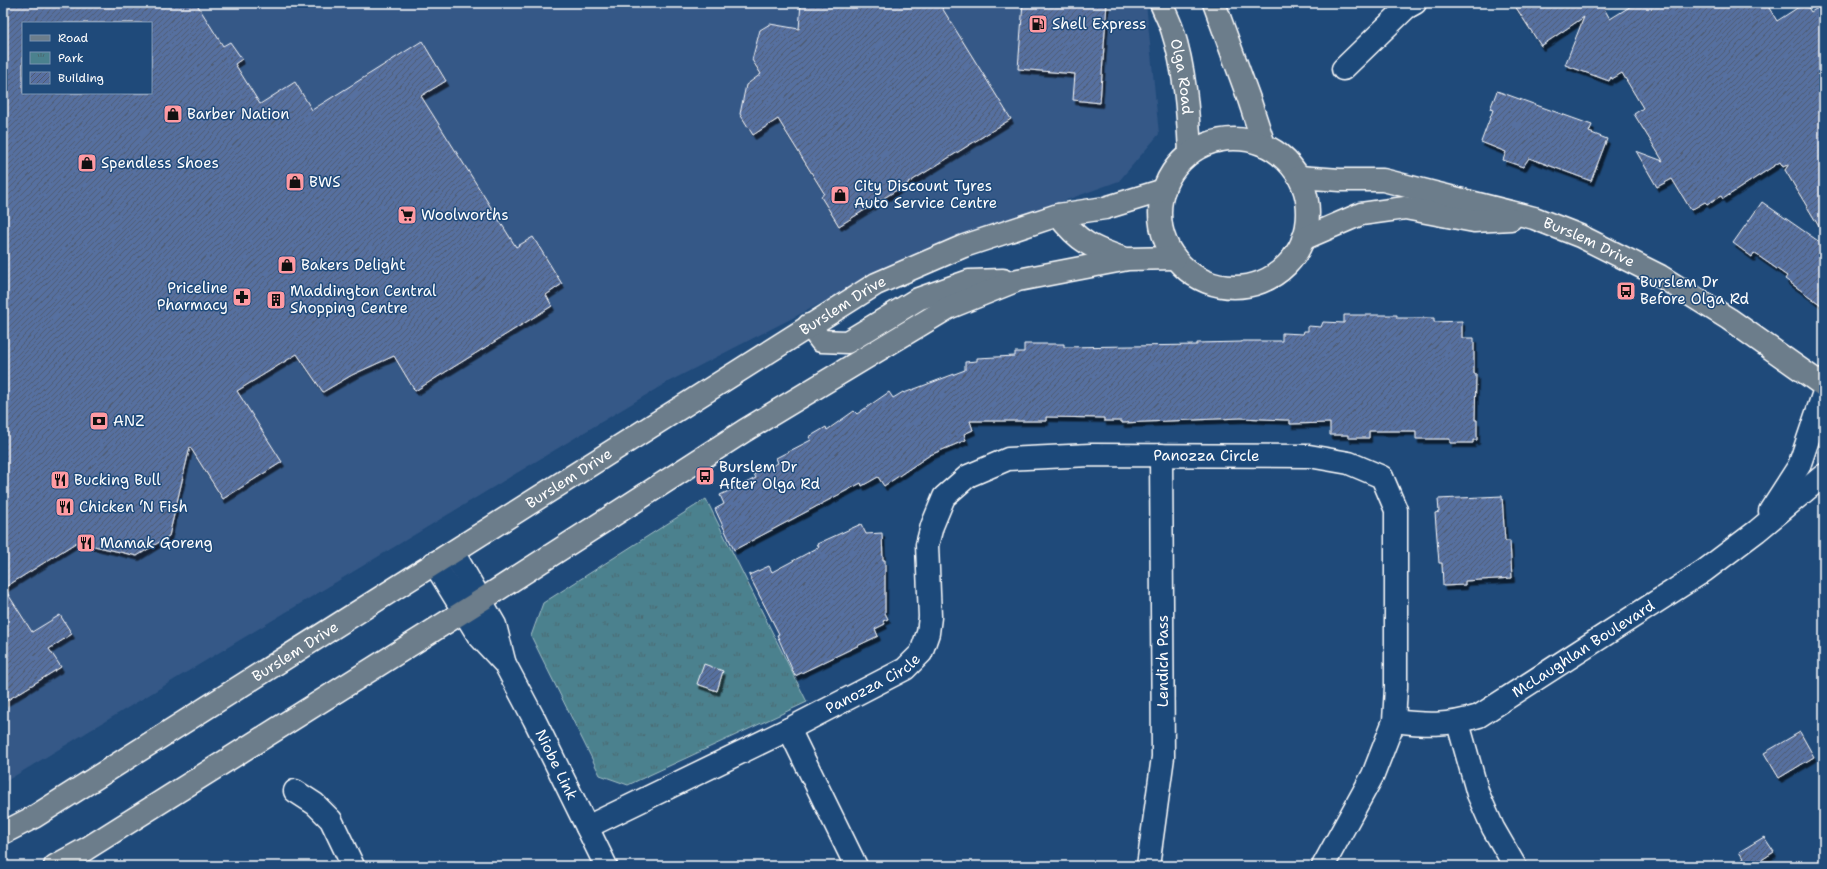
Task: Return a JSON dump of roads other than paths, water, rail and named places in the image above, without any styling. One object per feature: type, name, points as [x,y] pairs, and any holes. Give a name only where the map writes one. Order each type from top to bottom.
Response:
[{"type":"main road","name":"Olga Road","points":[[1161,3],[1172,28],[1184,81],[1188,108],[1190,154]]},
{"type":"main road","points":[[1214,3],[1250,98],[1264,144]]},
{"type":"main road","points":[[1226,139],[1245,139],[1264,144],[1290,163],[1299,177],[1306,197],[1308,218],[1303,239],[1292,259],[1276,274],[1255,284],[1233,287],[1211,284],[1191,274],[1175,258],[1164,237],[1160,214],[1164,190],[1174,170],[1190,154],[1207,144],[1226,139]]},
{"type":"main road","name":"Burslem Drive","points":[[1299,177],[1340,180],[1383,180],[1534,218],[1580,236],[1660,276],[1728,319],[1824,386]]},
{"type":"main road","name":"Burslem Drive","points":[[3,833],[34,817],[876,284],[964,246],[1058,215],[1105,208],[1164,190]]},
{"type":"main road","name":"Burslem Drive","points":[[1303,239],[1361,214],[1405,208],[1474,220],[1534,218]]},
{"type":"main road","points":[[1058,215],[1071,232],[1094,249],[1128,260]]},
{"type":"main road","points":[[809,325],[821,341],[847,342],[918,299],[969,281],[1018,280],[1128,260],[1175,258]]},
{"type":"main road","points":[[55,866],[86,849],[472,606],[744,430],[942,311],[1018,280]]},
{"type":"street","points":[[1343,69],[1406,8],[1415,3]]},
{"type":"street","name":"McLaughlan Boulevard","points":[[1757,531],[1799,466],[1824,392]]},
{"type":"street","name":"Panozza Circle","points":[[587,826],[789,729],[905,669],[921,653],[928,633],[930,617],[927,546],[932,526],[944,497],[968,476],[1008,460],[1090,455],[1308,456],[1349,463],[1382,477],[1396,510],[1396,687],[1394,721],[1373,775],[1324,866]]},
{"type":"street","name":"Lendich Pass","points":[[1148,866],[1163,757],[1161,455]]},
{"type":"street","name":"McLaughlan Boulevard","points":[[1394,721],[1441,724],[1458,723],[1479,716],[1503,702],[1704,570],[1757,531],[1824,475]]},
{"type":"street","name":"Niobe Link","points":[[453,552],[472,606]]},
{"type":"street","name":"Niobe Link","points":[[434,563],[472,606],[495,625],[505,664],[534,719],[606,866]]},
{"type":"street","points":[[1458,723],[1478,794],[1493,828],[1514,866]]},
{"type":"street","points":[[789,729],[856,866]]},
{"type":"street","points":[[295,791],[315,804],[331,820],[353,866]]},
{"type":"place","name":"Shell Express","points":[[1038,24]]},
{"type":"place","name":"Barber Nation","points":[[173,114]]},
{"type":"place","name":"Spendless Shoes","points":[[87,163]]},
{"type":"place","name":"BWS","points":[[295,182]]},
{"type":"place","name":"City Discount Tyres Auto Service Centre","points":[[840,195]]},
{"type":"place","name":"Woolworths","points":[[407,215]]},
{"type":"place","name":"Bakers Delight","points":[[287,265]]},
{"type":"place","name":"Burslem Dr Before Olga Rd","points":[[1626,291]]},
{"type":"place","name":"Priceline Pharmacy","points":[[242,297]]},
{"type":"place","name":"Maddington Central Shopping Centre","points":[[276,300]]},
{"type":"place","name":"ANZ","points":[[99,421]]},
{"type":"place","name":"Burslem Dr After Olga Rd","points":[[705,476]]},
{"type":"place","name":"Bucking Bull","points":[[60,480]]},
{"type":"place","name":"Chicken ‘N Fish","points":[[65,507]]},
{"type":"place","name":"Mamak Goreng","points":[[86,543]]}]
